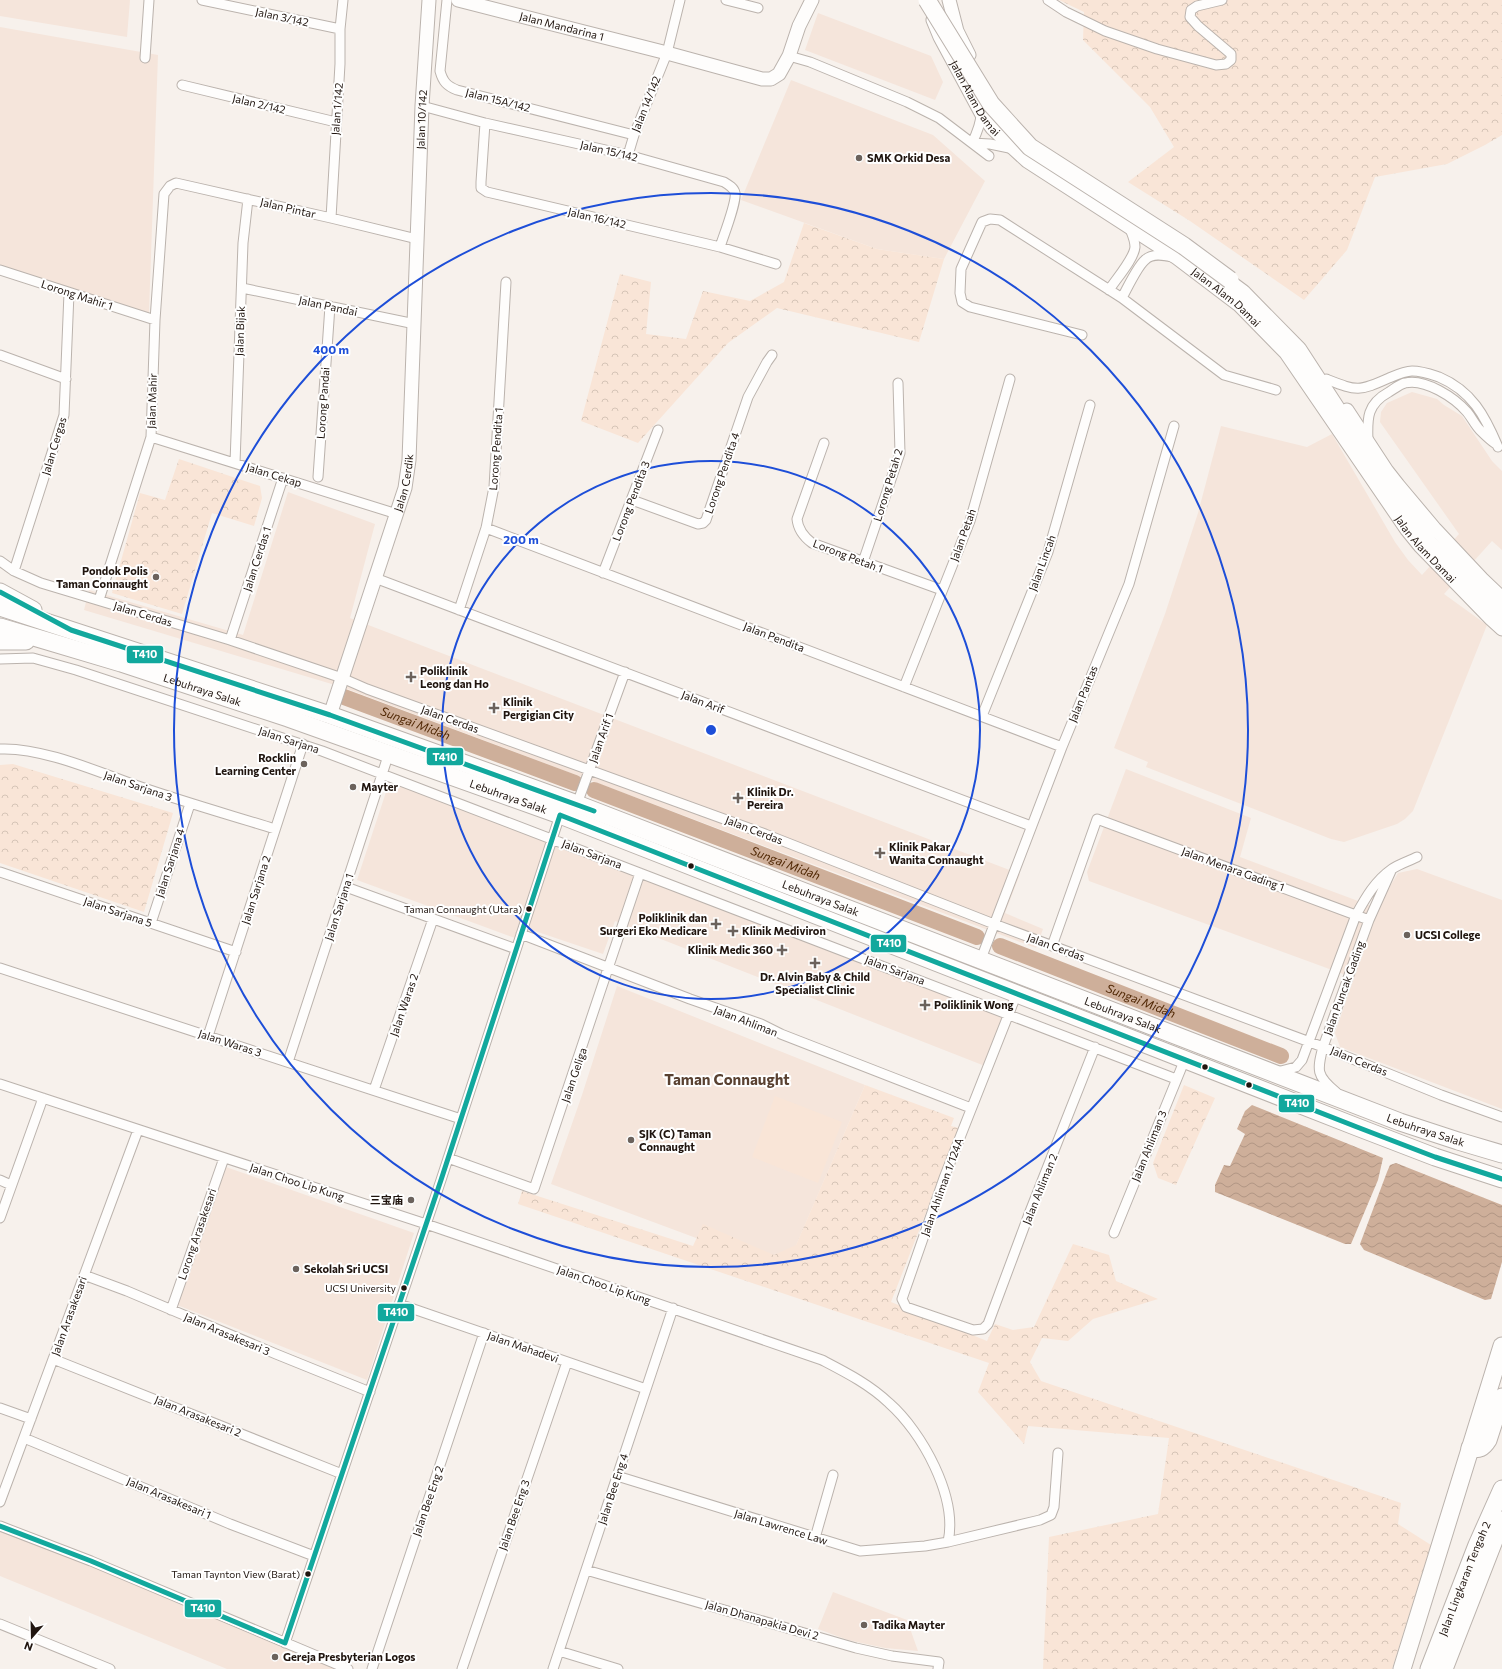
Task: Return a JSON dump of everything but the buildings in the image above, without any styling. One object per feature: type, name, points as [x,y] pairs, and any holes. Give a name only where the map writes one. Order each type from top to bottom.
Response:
[{"type":"highway","points":[[919,0],[989,107],[1028,149],[1182,249],[1236,288],[1298,350],[1376,470],[1429,544],[1491,605],[1502,613]]},
{"type":"highway","points":[[926,0],[991,104],[1030,147],[1184,246],[1230,280],[1243,291],[1299,348],[1379,469],[1431,541],[1492,602],[1502,609]]},
{"type":"highway","points":[[0,592],[71,630]]},
{"type":"highway","name":"Lebuhraya Salak","points":[[0,607],[330,715],[577,804],[1347,1101],[1408,1124],[1502,1154]]},
{"type":"highway","name":"Lebuhraya Salak","points":[[0,627],[121,663],[389,753],[560,815],[1435,1157],[1502,1179]]},
{"type":"highway","points":[[0,641],[48,642]]},
{"type":"highway","points":[[1402,1669],[1502,1346]]},
{"type":"highway","points":[[1470,1448],[1477,1450],[1484,1446],[1488,1440],[1502,1397]]},
{"type":"highway","name":"Jalan Lingkaran Tengah 2","points":[[1429,1669],[1477,1545],[1502,1489]]},
{"type":"highway","name":"Jalan Lingkaran Tengah 2","points":[[1444,1669],[1502,1520]]},
{"type":"main road","name":"Jalan 10/142","points":[[417,239],[422,106],[429,0]]},
{"type":"main road","name":"Jalan Mandarina 1","points":[[458,0],[667,53],[762,79],[771,79],[779,74],[789,56],[799,26],[812,0]]},
{"type":"main road","name":"Jalan Alam Damai","points":[[926,0],[940,37],[981,112],[992,128],[1027,162],[1177,258],[1238,305],[1286,353],[1396,515],[1420,546],[1491,619],[1502,628]]},
{"type":"main road","name":"Jalan Alam Damai","points":[[949,0],[957,31],[984,85],[1008,118],[1049,157],[1094,188],[1214,261],[1248,288],[1307,351],[1387,471],[1435,529],[1502,598]]},
{"type":"main road","name":"Jalan Cerdik","points":[[330,715],[405,488],[409,460],[417,239]]},
{"type":"street","points":[[146,58],[149,0]]},
{"type":"street","name":"Jalan 3/142","points":[[202,0],[340,30]]},
{"type":"street","name":"Jalan 1/142","points":[[331,218],[340,64],[340,30],[343,0]]},
{"type":"street","name":"Jalan 15A/142","points":[[447,0],[440,71],[442,80],[448,86],[457,90],[634,135]]},
{"type":"street","points":[[667,53],[680,0]]},
{"type":"street","points":[[726,0],[758,8]]},
{"type":"street","points":[[1048,0],[1066,12],[1105,31],[1157,49],[1216,66],[1226,64],[1231,60],[1231,54],[1198,26],[1190,17],[1191,10],[1197,6],[1222,0]]},
{"type":"street","name":"Jalan 14/142","points":[[628,155],[634,135],[667,53]]},
{"type":"street","points":[[789,56],[810,62],[911,104],[939,118],[989,156]]},
{"type":"street","name":"Jalan 2/142","points":[[182,85],[336,122]]},
{"type":"street","name":"Jalan 15/142","points":[[422,106],[485,123],[628,155],[724,182],[732,188],[735,193],[735,202],[720,247]]},
{"type":"street","points":[[972,143],[981,121],[981,112]]},
{"type":"street","name":"Jalan 16/142","points":[[485,123],[481,188],[488,192],[720,247],[776,264]]},
{"type":"street","points":[[972,143],[990,144],[1014,149]]},
{"type":"street","name":"Jalan Pintar","points":[[164,194],[170,186],[176,183],[417,239]]},
{"type":"street","name":"Jalan Mahir","points":[[99,600],[150,437],[155,320],[164,194]]},
{"type":"street","name":"Jalan Bijak","points":[[235,463],[243,243],[248,199]]},
{"type":"street","points":[[1082,335],[970,308],[962,302],[960,293],[961,269],[982,222],[990,219],[1000,220],[1122,298],[1224,375],[1276,390]]},
{"type":"street","points":[[1109,290],[1133,254],[1135,247],[1130,229]]},
{"type":"street","points":[[1122,298],[1144,260],[1157,256],[1177,258]]},
{"type":"street","name":"Lorong Mahir 1","points":[[0,270],[155,320]]},
{"type":"street","name":"Lorong Pendita 1","points":[[459,610],[486,528],[494,487],[506,282]]},
{"type":"street","name":"Jalan Pandai","points":[[242,288],[415,324]]},
{"type":"street","name":"Jalan Cergas","points":[[14,571],[64,415],[69,293]]},
{"type":"street","name":"Lorong Pandai","points":[[318,477],[330,306]]},
{"type":"street","points":[[0,355],[66,379]]},
{"type":"street","name":"Lorong Pendita 4","points":[[632,500],[698,524],[703,523],[706,520],[748,397],[763,368],[772,355]]},
{"type":"street","points":[[1326,379],[1356,389],[1367,388],[1397,375],[1412,371],[1427,372],[1443,379],[1467,395],[1487,421],[1500,449]]},
{"type":"street","name":"Jalan Petah","points":[[904,686],[970,521],[1010,379]]},
{"type":"street","points":[[1437,390],[1443,379]]},
{"type":"street","name":"Lorong Petah 2","points":[[863,562],[900,453],[898,383]]},
{"type":"street","points":[[1368,442],[1368,416],[1373,403],[1379,397],[1405,383],[1421,383],[1452,399],[1466,411],[1479,429],[1500,449]]},
{"type":"street","points":[[1452,399],[1460,390]]},
{"type":"street","name":"Jalan Lincah","points":[[982,716],[1048,552],[1090,405]]},
{"type":"street","name":"Jalan Pantas","points":[[981,959],[1062,747],[1129,584],[1174,426]]},
{"type":"street","name":"Lorong Pendita 3","points":[[603,572],[658,430]]},
{"type":"street","name":"Jalan Cekap","points":[[150,437],[397,514]]},
{"type":"street","name":"Lorong Petah 1","points":[[824,443],[797,519],[798,526],[804,536],[812,543],[942,590]]},
{"type":"street","name":"Jalan Cerdas 1","points":[[230,640],[283,478]]},
{"type":"street","name":"Jalan Pendita","points":[[486,528],[1062,747]]},
{"type":"street","name":"Jalan Cerdas","points":[[0,562],[14,571],[41,583],[230,640],[342,678],[367,689],[590,769],[766,834],[1052,946],[1310,1042],[1441,1095],[1502,1116]]},
{"type":"street","name":"Jalan Arif","points":[[375,578],[1031,826]]},
{"type":"street","name":"Jalan Sarjana","points":[[0,659],[33,658],[69,668],[303,744],[1176,1079]]},
{"type":"street","name":"Jalan Arif 1","points":[[577,804],[625,672]]},
{"type":"street","name":"Jalan Sarjana 2","points":[[208,1036],[303,744]]},
{"type":"street","name":"Jalan Sarjana 3","points":[[0,749],[16,748],[48,756],[190,804],[275,829]]},
{"type":"street","name":"Jalan Sarjana 1","points":[[288,1062],[389,753]]},
{"type":"street","name":"Jalan Sarjana 4","points":[[151,923],[190,804]]},
{"type":"street","points":[[285,1643],[441,1180],[560,815]]},
{"type":"street","name":"Jalan Menara Gading 1","points":[[1052,946],[1097,819],[1369,920]]},
{"type":"street","name":"Jalan Puncak Gading","points":[[1274,1072],[1296,1068],[1302,1060],[1310,1042],[1356,915],[1368,893],[1380,879],[1393,868],[1417,857]]},
{"type":"street","name":"Jalan Puncak Gading","points":[[1347,1101],[1325,1083],[1320,1076],[1318,1065],[1323,1047],[1369,920],[1393,868]]},
{"type":"street","name":"Jalan Sarjana 5","points":[[0,872],[236,952]]},
{"type":"street","name":"Jalan Geliga","points":[[448,1158],[534,1189],[640,873]]},
{"type":"street","points":[[346,886],[516,949]]},
{"type":"street","name":"Jalan Waras 2","points":[[374,1090],[434,919]]},
{"type":"street","name":"Jalan Ahliman","points":[[521,934],[762,1024],[781,1034],[972,1108]]},
{"type":"street","name":"Jalan Waras 3","points":[[0,968],[461,1119]]},
{"type":"street","name":"Jalan Ahliman 1/124A","points":[[983,1329],[973,1330],[906,1307],[902,1299],[944,1178],[1017,993]]},
{"type":"street","name":"Jalan Ahliman 2","points":[[983,1329],[988,1324],[1029,1214],[1095,1047]]},
{"type":"street","name":"Jalan Ahliman 3","points":[[1114,1233],[1184,1059]]},
{"type":"street","name":"Jalan Choo Lip Kung","points":[[0,1084],[426,1224],[822,1360],[856,1378],[889,1403],[916,1433],[938,1472],[950,1517],[951,1530],[948,1542]]},
{"type":"street","points":[[0,1217],[43,1098]]},
{"type":"street","name":"Jalan Arasakesari","points":[[0,1502],[138,1130]]},
{"type":"street","name":"Lorong Arasakesari","points":[[170,1310],[224,1158]]},
{"type":"street","points":[[0,1180],[11,1185]]},
{"type":"street","name":"Jalan Arasakesari 3","points":[[84,1275],[127,1291],[370,1392]]},
{"type":"street","name":"Jalan Mahadevi","points":[[399,1304],[646,1389]]},
{"type":"street","name":"Jalan Bee Eng 4","points":[[553,1669],[673,1308]]},
{"type":"street","name":"Jalan Bee Eng 2","points":[[372,1669],[484,1333]]},
{"type":"street","name":"Jalan Arasakesari 2","points":[[53,1359],[342,1474]]},
{"type":"street","name":"Jalan Bee Eng 3","points":[[462,1669],[567,1362]]},
{"type":"street","points":[[0,1408],[31,1419]]},
{"type":"street","name":"Jalan Arasakesari 1","points":[[24,1438],[230,1524],[314,1556]]},
{"type":"street","points":[[948,1542],[1040,1520],[1051,1514],[1054,1507],[1058,1453]]},
{"type":"street","points":[[815,1538],[833,1475]]},
{"type":"street","name":"Jalan Lawrence Law","points":[[617,1476],[860,1552],[925,1546],[948,1542]]},
{"type":"street","points":[[0,1526],[91,1561],[348,1669]]},
{"type":"street","name":"Jalan Dhanapakia Devi 2","points":[[586,1570],[856,1648],[938,1666]]},
{"type":"street","points":[[0,1624],[110,1669]]},
{"type":"street","points":[[559,1651],[618,1669]]},
{"type":"shaded area","points":[[0,0],[130,0],[127,37],[0,16]]},
{"type":"shaded area","points":[[818,13],[931,56],[943,82],[935,100],[805,50]]},
{"type":"shaded area","points":[[0,27],[158,55],[149,313],[0,265]]},
{"type":"shaded area","name":"SMK Orkid Desa","points":[[791,80],[933,135],[985,181],[944,259],[877,249],[741,200]]},
{"type":"shaded area","points":[[1412,392],[1437,399],[1462,416],[1492,461],[1502,471],[1502,550],[1492,541],[1444,594],[1487,625],[1413,811],[1397,824],[1344,842],[1331,839],[1146,767],[1148,762],[1114,748],[1165,614],[1198,513],[1221,426],[1307,447],[1332,434],[1395,542],[1408,560],[1422,575],[1459,534],[1380,422],[1381,412],[1387,403]]},
{"type":"shaded area","points":[[288,492],[375,524],[350,618],[1020,874],[1005,913],[1043,929],[1036,948],[345,688],[84,610],[89,590],[243,635]]},
{"type":"shaded area","points":[[1126,769],[1251,818],[1240,857],[1377,908],[1398,873],[1417,869],[1502,900],[1502,1109],[1340,1047],[1335,1033],[1354,978],[1089,881],[1087,872]]},
{"type":"shaded area","points":[[390,780],[1013,1013],[990,1068],[615,921],[603,954],[520,926],[515,938],[357,880]]},
{"type":"shaded area","points":[[617,986],[865,1085],[785,1271],[551,1184],[582,1095]]},
{"type":"shaded area","name":"Sekolah Sri UCSI","points":[[226,1167],[414,1233],[367,1380],[177,1305]]},
{"type":"shaded area","points":[[0,1529],[92,1565],[340,1669],[227,1669],[0,1576]]},
{"type":"shaded area","name":"Tadika Mayter","points":[[833,1592],[907,1620],[918,1651],[885,1648],[848,1640],[818,1629]]},
{"type":"green space","points":[[1059,0],[1502,0],[1502,135],[1447,164],[1375,177],[1347,250],[1304,300],[1190,221],[1128,182],[1174,147],[1150,107],[1083,40],[1084,12]]},
{"type":"green space","points":[[804,223],[877,249],[944,259],[919,342],[777,308],[728,343],[638,443],[581,421],[620,274],[651,282],[646,334],[686,339],[703,291],[750,301],[784,282]]},
{"type":"green space","points":[[179,459],[260,486],[262,498],[254,526],[212,513],[182,614],[112,593],[140,493],[165,500]]},
{"type":"green space","points":[[13,764],[173,813],[144,912],[0,863],[0,765]]},
{"type":"green space","points":[[865,1085],[954,1118],[951,1126],[959,1128],[891,1302],[987,1341],[995,1324],[1013,1330],[1034,1327],[1073,1244],[1109,1255],[1116,1281],[1158,1299],[1093,1319],[1068,1341],[1042,1338],[1030,1362],[1041,1381],[1401,1503],[1398,1524],[1431,1545],[1392,1669],[1043,1669],[1049,1537],[1158,1514],[1169,1438],[1028,1426],[1024,1444],[978,1392],[989,1363],[518,1204],[522,1191],[693,1246],[703,1224],[774,1255],[796,1245]]},
{"type":"green space","points":[[1184,1085],[1215,1098],[1176,1185],[1158,1178],[1153,1163]]},
{"type":"green space","points":[[775,1096],[842,1122],[818,1183],[752,1157]]},
{"type":"water","points":[[1252,1105],[1383,1158],[1378,1180],[1351,1244],[1345,1244],[1215,1192],[1215,1185],[1224,1165],[1230,1166],[1245,1134],[1237,1129],[1245,1111]]},
{"type":"water","points":[[1396,1163],[1502,1205],[1502,1262],[1491,1299],[1485,1300],[1364,1250],[1360,1244],[1390,1165]]},
{"type":"waterway","name":"Sungai Midah","points":[[344,697],[575,783]]},
{"type":"waterway","name":"Sungai Midah","points":[[594,790],[977,937]]},
{"type":"waterway","name":"Sungai Midah","points":[[1000,946],[1281,1056]]},
{"type":"transit line","name":"T410","points":[[0,592],[71,630],[330,715],[594,811]]},
{"type":"transit line","name":"T410","points":[[0,1526],[91,1561],[285,1643],[441,1180],[560,815],[1357,1127],[1435,1157],[1502,1179]]},
{"type":"place","name":"SMK Orkid Desa","points":[[859,158]]},
{"type":"place","name":"Pondok Polis Taman Connaught","points":[[156,577]]},
{"type":"place","name":"Poliklinik Leong dan Ho","points":[[411,677]]},
{"type":"place","name":"Klinik Pergigian City","points":[[494,708]]},
{"type":"place","name":"Rocklin Learning Center","points":[[304,764]]},
{"type":"place","name":"Mayter","points":[[353,787]]},
{"type":"place","name":"Klinik Dr. Pereira","points":[[738,798]]},
{"type":"place","name":"Klinik Pakar Wanita Connaught","points":[[880,853]]},
{"type":"place","name":"Taman Connaught (Utara)","points":[[529,909]]},
{"type":"place","name":"Poliklinik dan Surgeri Eko Medicare","points":[[716,924]]},
{"type":"place","name":"Klinik Mediviron","points":[[733,931]]},
{"type":"place","name":"UCSI College","points":[[1407,935]]},
{"type":"place","name":"Klinik Medic 360","points":[[782,950]]},
{"type":"place","name":"Dr. Alvin Baby & Child Specialist Clinic","points":[[815,963]]},
{"type":"place","name":"Poliklinik Wong","points":[[925,1005]]},
{"type":"place","name":"SJK (C) Taman Connaught","points":[[631,1140]]},
{"type":"place","name":"三宝庙","points":[[411,1200]]},
{"type":"place","name":"Sekolah Sri UCSI","points":[[296,1269]]},
{"type":"place","name":"UCSI University","points":[[404,1288]]},
{"type":"place","name":"Taman Taynton View (Barat)","points":[[308,1574]]},
{"type":"place","name":"Tadika Mayter","points":[[864,1625]]},
{"type":"place","name":"Gereja Presbyterian Logos","points":[[275,1657]]},
{"type":"district","name":"Taman Connaught","points":[[727,1080]]}]
